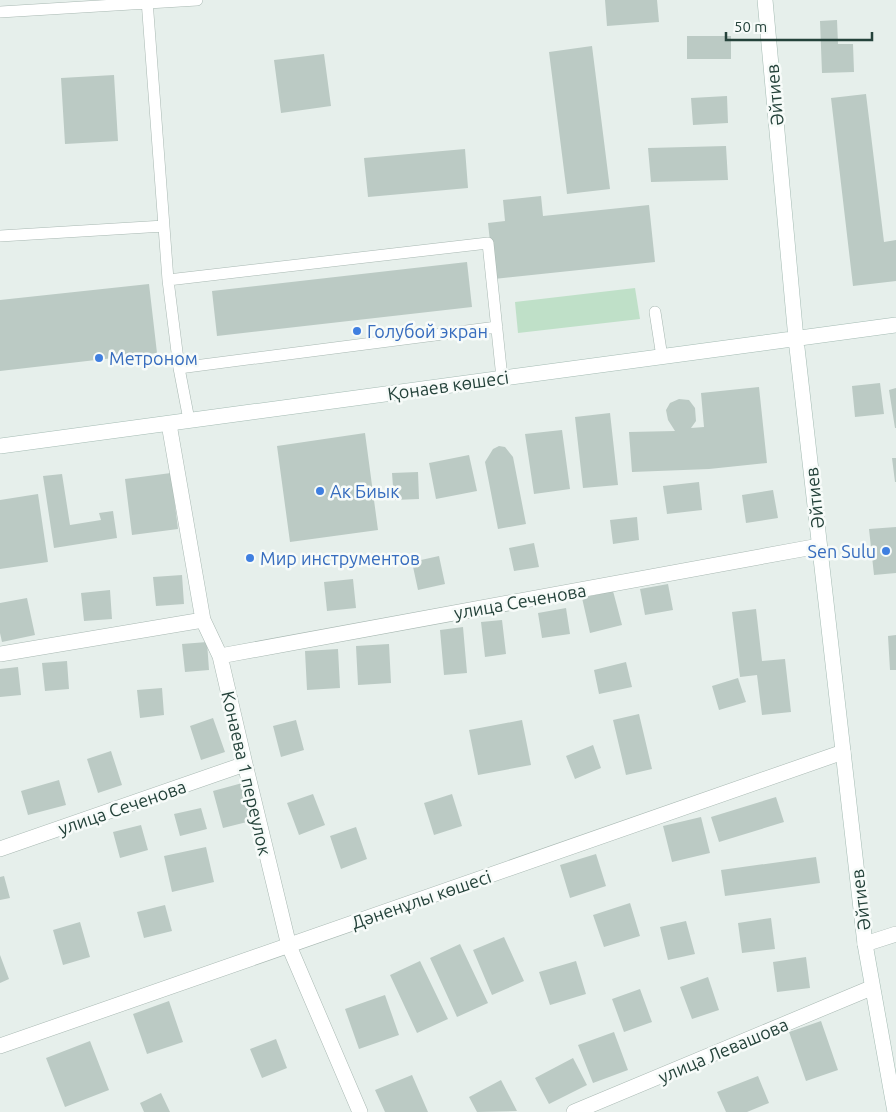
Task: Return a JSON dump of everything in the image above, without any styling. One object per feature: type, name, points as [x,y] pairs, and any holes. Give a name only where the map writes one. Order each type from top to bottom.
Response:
[{"type":"street","name":"Әйтиев","points":[[765,0],[796,339],[842,752],[865,944],[895,1112]]},
{"type":"street","name":"Қонаев көшесі","points":[[0,446],[896,325]]},
{"type":"street","name":"Конаева 1 переулок","points":[[168,424],[203,620],[220,656],[289,946],[360,1112]]},
{"type":"street","name":"улица Сеченова","points":[[220,656],[819,546]]},
{"type":"street","points":[[0,654],[203,620]]},
{"type":"street","name":"Дәненұлы көшесі","points":[[0,1046],[842,752]]},
{"type":"street","name":"улица Сеченова","points":[[0,849],[245,764]]},
{"type":"street","points":[[865,944],[896,934]]},
{"type":"street","name":"улица Левашова","points":[[574,1112],[872,988]]},
{"type":"lane","points":[[0,12],[197,0]]},
{"type":"lane","points":[[147,2],[168,280],[178,368],[189,420]]},
{"type":"lane","points":[[0,236],[164,226]]},
{"type":"lane","points":[[168,280],[488,243],[502,378]]},
{"type":"lane","points":[[655,312],[662,357]]},
{"type":"lane","points":[[178,368],[497,327]]},
{"type":"green space","points":[[635,288],[640,319],[518,333],[515,302]]},
{"type":"building","points":[[605,0],[657,0],[659,22],[607,26]]},
{"type":"building","points":[[837,20],[838,44],[853,44],[854,72],[822,73],[820,21]]},
{"type":"building","points":[[687,36],[731,36],[731,59],[687,59]]},
{"type":"building","points":[[592,46],[610,189],[567,194],[549,52]]},
{"type":"building","points":[[324,54],[331,106],[281,113],[274,60]]},
{"type":"building","points":[[114,75],[118,141],[65,144],[61,78]]},
{"type":"building","points":[[866,94],[884,242],[896,240],[896,281],[853,286],[831,98]]},
{"type":"building","points":[[727,96],[728,123],[693,125],[691,98]]},
{"type":"building","points":[[726,146],[728,180],[651,182],[648,148]]},
{"type":"building","points":[[465,149],[468,188],[368,197],[364,158]]},
{"type":"building","points":[[541,196],[543,216],[649,205],[655,262],[494,279],[488,223],[505,221],[503,200]]},
{"type":"building","points":[[467,262],[472,307],[217,336],[212,291]]},
{"type":"building","points":[[149,284],[157,353],[0,371],[0,300]]},
{"type":"building","points":[[880,383],[884,414],[855,417],[852,386]]},
{"type":"building","points":[[759,387],[767,463],[709,469],[632,472],[629,432],[675,431],[668,420],[666,410],[670,403],[679,399],[689,400],[695,408],[696,421],[691,428],[704,427],[701,393]]},
{"type":"building","points":[[896,388],[896,428],[895,428],[889,390]]},
{"type":"building","points":[[610,413],[618,485],[583,488],[575,417]]},
{"type":"building","points":[[562,430],[570,489],[534,494],[525,434]]},
{"type":"building","points":[[365,433],[378,530],[290,542],[277,446]]},
{"type":"building","points":[[499,446],[505,447],[513,457],[526,524],[498,529],[485,462],[493,449]]},
{"type":"building","points":[[469,455],[477,491],[436,499],[429,463]]},
{"type":"building","points":[[892,458],[896,458],[896,482],[895,482]]},
{"type":"building","points":[[418,472],[419,499],[394,500],[392,473]]},
{"type":"building","points":[[171,473],[178,529],[132,535],[125,479]]},
{"type":"building","points":[[62,474],[70,525],[101,520],[99,513],[113,511],[117,538],[54,548],[43,476]]},
{"type":"building","points":[[699,482],[702,510],[667,514],[663,486]]},
{"type":"building","points":[[773,490],[778,518],[746,523],[742,495]]},
{"type":"building","points":[[38,494],[48,562],[0,569],[0,500]]},
{"type":"building","points":[[637,517],[639,540],[613,544],[610,520]]},
{"type":"building","points":[[896,527],[896,573],[874,575],[869,529]]},
{"type":"building","points":[[534,543],[539,567],[514,571],[509,548]]},
{"type":"building","points":[[439,556],[445,584],[418,590],[412,562]]},
{"type":"building","points":[[182,575],[184,604],[156,606],[153,577]]},
{"type":"building","points":[[353,579],[356,608],[327,611],[324,582]]},
{"type":"building","points":[[668,584],[673,610],[645,615],[640,589]]},
{"type":"building","points":[[110,590],[112,619],[84,621],[81,593]]},
{"type":"building","points":[[613,591],[622,625],[590,633],[582,598]]},
{"type":"building","points":[[27,598],[35,635],[2,642],[0,633],[0,603]]},
{"type":"building","points":[[566,608],[570,634],[542,638],[538,613]]},
{"type":"building","points":[[756,609],[762,661],[785,659],[791,712],[762,715],[757,675],[740,677],[732,612]]},
{"type":"building","points":[[502,620],[506,654],[485,657],[481,622]]},
{"type":"building","points":[[463,627],[467,673],[444,675],[440,630]]},
{"type":"building","points":[[896,635],[896,670],[890,670],[888,636]]},
{"type":"building","points":[[207,642],[209,670],[185,672],[182,644]]},
{"type":"building","points":[[389,644],[391,683],[358,685],[356,646]]},
{"type":"building","points":[[338,649],[340,688],[307,690],[305,651]]},
{"type":"building","points":[[67,661],[69,689],[45,691],[42,663]]},
{"type":"building","points":[[626,662],[632,687],[599,694],[594,670]]},
{"type":"building","points":[[18,667],[21,695],[0,697],[0,669]]},
{"type":"building","points":[[738,678],[746,702],[719,710],[712,686]]},
{"type":"building","points":[[162,688],[164,715],[140,718],[137,690]]},
{"type":"building","points":[[639,714],[652,769],[626,775],[613,720]]},
{"type":"building","points":[[213,718],[225,752],[201,760],[190,726]]},
{"type":"building","points":[[296,720],[304,750],[281,757],[273,726]]},
{"type":"building","points":[[522,720],[531,765],[478,775],[469,730]]},
{"type":"building","points":[[593,745],[601,768],[575,779],[566,756]]},
{"type":"building","points":[[111,751],[122,785],[98,793],[87,759]]},
{"type":"building","points":[[59,780],[66,805],[28,815],[21,791]]},
{"type":"building","points":[[246,782],[255,820],[223,828],[213,791]]},
{"type":"building","points":[[313,794],[325,825],[299,835],[287,803]]},
{"type":"building","points":[[452,794],[462,826],[434,835],[424,803]]},
{"type":"building","points":[[776,797],[784,822],[719,842],[711,817]]},
{"type":"building","points":[[201,808],[207,829],[180,836],[174,814]]},
{"type":"building","points":[[701,817],[710,853],[672,862],[663,826]]},
{"type":"building","points":[[141,825],[148,850],[120,858],[113,832]]},
{"type":"building","points":[[356,827],[367,859],[341,869],[330,836]]},
{"type":"building","points":[[206,847],[214,882],[172,892],[164,856]]},
{"type":"building","points":[[596,854],[606,886],[570,898],[560,865]]},
{"type":"building","points":[[816,857],[820,883],[725,896],[721,870]]},
{"type":"building","points":[[4,876],[10,898],[0,900],[0,877]]},
{"type":"building","points":[[630,903],[640,936],[604,947],[593,915]]},
{"type":"building","points":[[165,905],[172,931],[144,938],[137,912]]},
{"type":"building","points":[[771,918],[775,949],[742,953],[738,923]]},
{"type":"building","points":[[686,921],[695,954],[668,960],[660,927]]},
{"type":"building","points":[[80,922],[90,957],[63,965],[53,930]]},
{"type":"building","points":[[504,937],[524,981],[492,995],[473,950]]},
{"type":"building","points":[[460,944],[488,1003],[457,1017],[430,958]]},
{"type":"building","points":[[0,955],[9,979],[0,983]]},
{"type":"building","points":[[806,957],[810,988],[777,992],[773,962]]},
{"type":"building","points":[[420,961],[448,1019],[417,1033],[390,975]]},
{"type":"building","points":[[576,961],[586,994],[550,1005],[539,972]]},
{"type":"building","points":[[708,977],[719,1010],[692,1019],[680,987]]},
{"type":"building","points":[[640,989],[652,1022],[624,1032],[612,999]]},
{"type":"building","points":[[385,995],[399,1035],[359,1049],[345,1009]]},
{"type":"building","points":[[169,1001],[183,1042],[147,1054],[133,1014]]},
{"type":"building","points":[[821,1021],[838,1070],[806,1081],[789,1032]]},
{"type":"building","points":[[614,1032],[628,1070],[593,1083],[578,1045]]},
{"type":"building","points":[[276,1039],[287,1068],[262,1078],[250,1049]]},
{"type":"building","points":[[90,1041],[109,1090],[65,1107],[46,1058]]},
{"type":"building","points":[[573,1058],[587,1085],[549,1104],[535,1078]]},
{"type":"building","points":[[412,1075],[428,1112],[385,1112],[375,1090]]},
{"type":"building","points":[[758,1076],[769,1103],[747,1112],[726,1112],[717,1092]]},
{"type":"building","points":[[501,1080],[517,1111],[477,1112],[469,1097]]},
{"type":"building","points":[[161,1093],[170,1112],[144,1112],[140,1103]]},
{"type":"place","name":"Голубой экран","points":[[357,331]]},
{"type":"place","name":"Метроном","points":[[99,358]]},
{"type":"place","name":"Ак Биык","points":[[320,491]]},
{"type":"place","name":"Sen Sulu","points":[[886,551]]},
{"type":"place","name":"Мир инструментов","points":[[250,558]]}]
